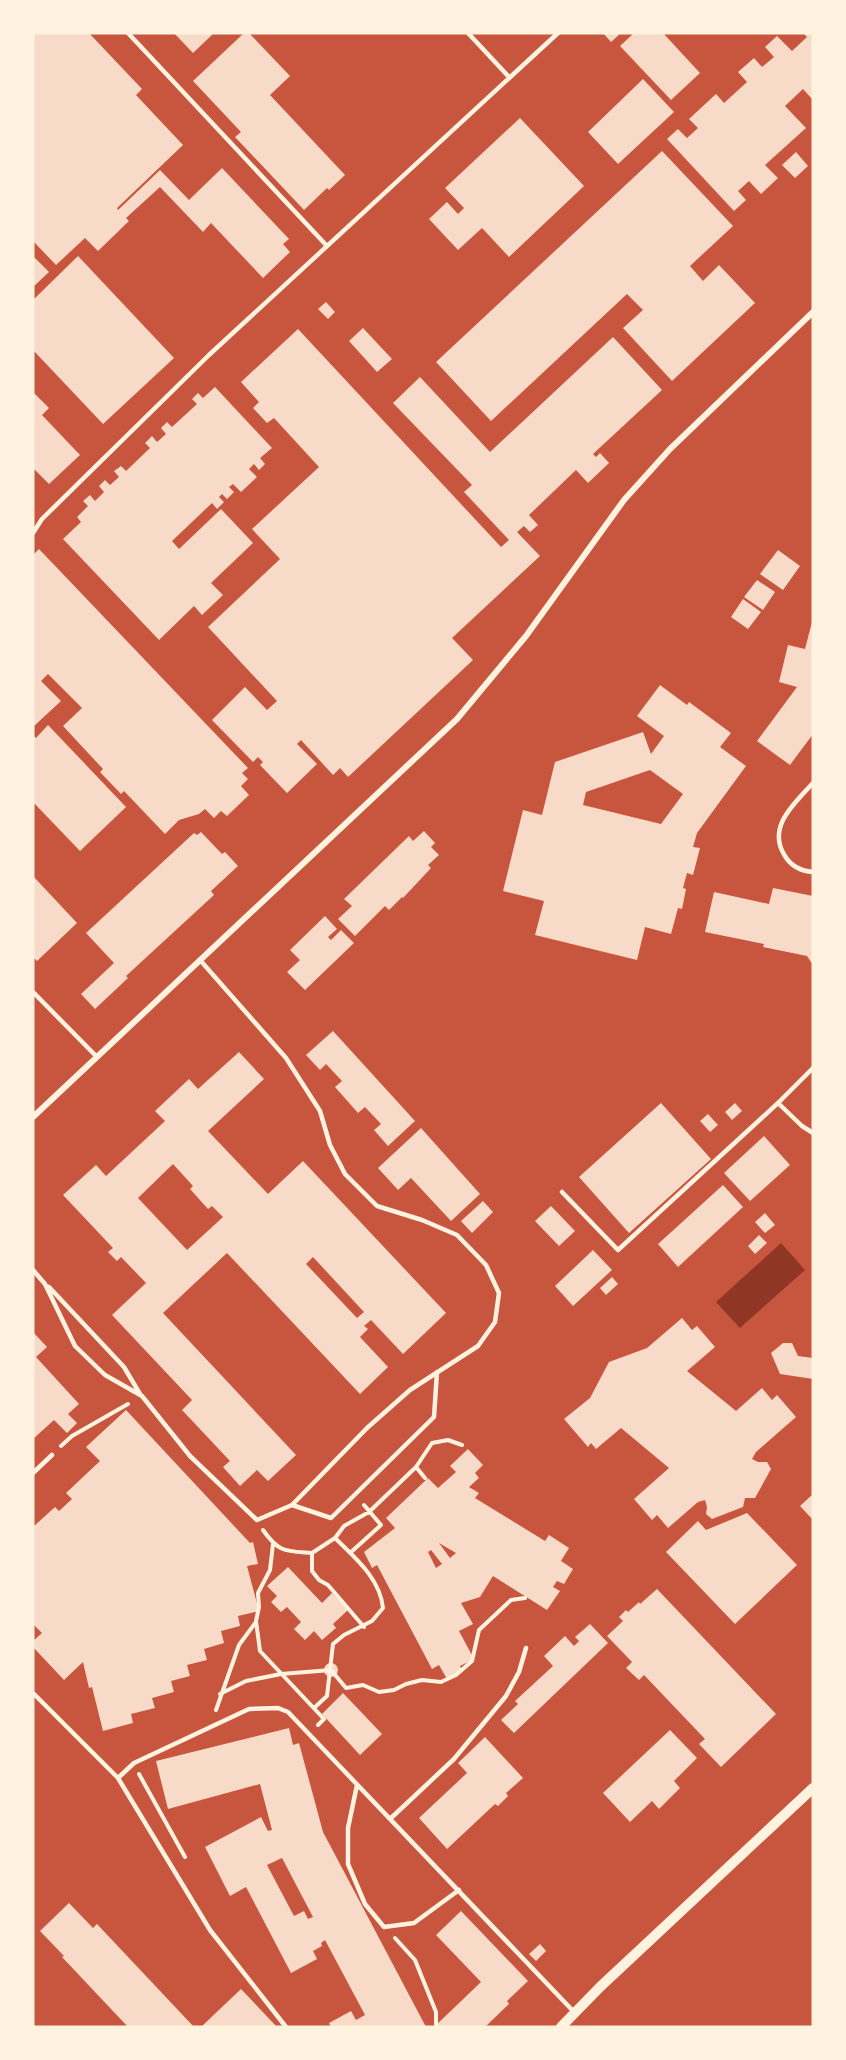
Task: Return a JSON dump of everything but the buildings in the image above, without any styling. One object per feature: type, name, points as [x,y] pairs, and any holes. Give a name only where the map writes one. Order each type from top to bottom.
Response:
[{"type":"street","points":[[33,1117],[457,719],[526,636],[624,500],[670,449],[813,312]]},
{"type":"street","points":[[561,2027],[574,2012],[813,1788]]},
{"type":"lane","points":[[128,33],[327,246]]},
{"type":"lane","points":[[468,33],[509,77]]},
{"type":"lane","points":[[33,533],[42,519],[209,355],[558,33]]},
{"type":"lane","points":[[813,783],[786,813],[780,823],[778,834],[779,845],[788,861],[802,870],[813,872]]},
{"type":"lane","points":[[33,1270],[124,1367],[142,1396],[190,1456],[256,1520],[292,1505],[367,1428],[410,1390],[478,1346],[495,1322],[499,1293],[486,1264],[457,1235],[422,1220],[377,1206],[345,1174],[330,1145],[320,1111],[286,1058],[200,960]]},
{"type":"lane","points":[[33,992],[97,1057]]},
{"type":"lane","points":[[562,1192],[618,1250],[813,1068]]},
{"type":"lane","points":[[778,1103],[802,1126],[813,1133]]},
{"type":"lane","points":[[45,1284],[75,1346],[105,1375],[142,1396]]},
{"type":"lane","points":[[292,1505],[331,1518],[434,1417],[437,1372]]},
{"type":"lane","points":[[33,1473],[52,1455]]},
{"type":"lane","points":[[390,1819],[454,1759],[507,1696],[519,1672],[526,1648]]},
{"type":"lane","points":[[33,1693],[118,1778],[210,1930],[286,2027]]},
{"type":"lane","points":[[118,1778],[134,1763],[249,1709],[278,1708],[288,1712],[574,2012]]},
{"type":"lane","points":[[357,1785],[348,1828],[348,1864],[365,1904],[384,1927],[414,1923],[459,1890]]},
{"type":"path","points":[[72,1436],[142,1396]]},
{"type":"path","points":[[309,1735],[324,1719],[260,1651],[256,1622],[259,1608],[258,1593],[270,1570],[273,1544],[286,1551],[312,1553],[335,1538],[345,1526],[369,1512],[416,1467],[432,1443],[448,1440],[462,1445]]},
{"type":"path","points":[[416,1467],[425,1478]]},
{"type":"path","points":[[350,1553],[381,1525],[369,1512]]},
{"type":"path","points":[[373,1534],[377,1538]]},
{"type":"path","points":[[314,1708],[327,1696],[333,1644],[344,1635],[364,1627],[383,1608],[382,1597],[367,1570],[335,1538]]},
{"type":"path","points":[[312,1553],[312,1571],[319,1580],[328,1585],[364,1627]]},
{"type":"path","points":[[331,1670],[346,1688],[363,1685],[379,1692],[394,1690],[422,1680],[441,1682],[456,1675],[472,1661],[479,1630],[495,1613],[511,1600],[525,1598]]},
{"type":"path","points":[[211,1728],[220,1694],[239,1645],[256,1622]]},
{"type":"path","points":[[220,1694],[246,1681],[281,1674],[331,1670]]},
{"type":"path","points":[[134,1763],[190,1867]]},
{"type":"path","points":[[384,1927],[415,1960],[436,2012],[435,2027]]},
{"type":"shaded area","points":[[781,1243],[805,1270],[740,1328],[716,1302]]}]
